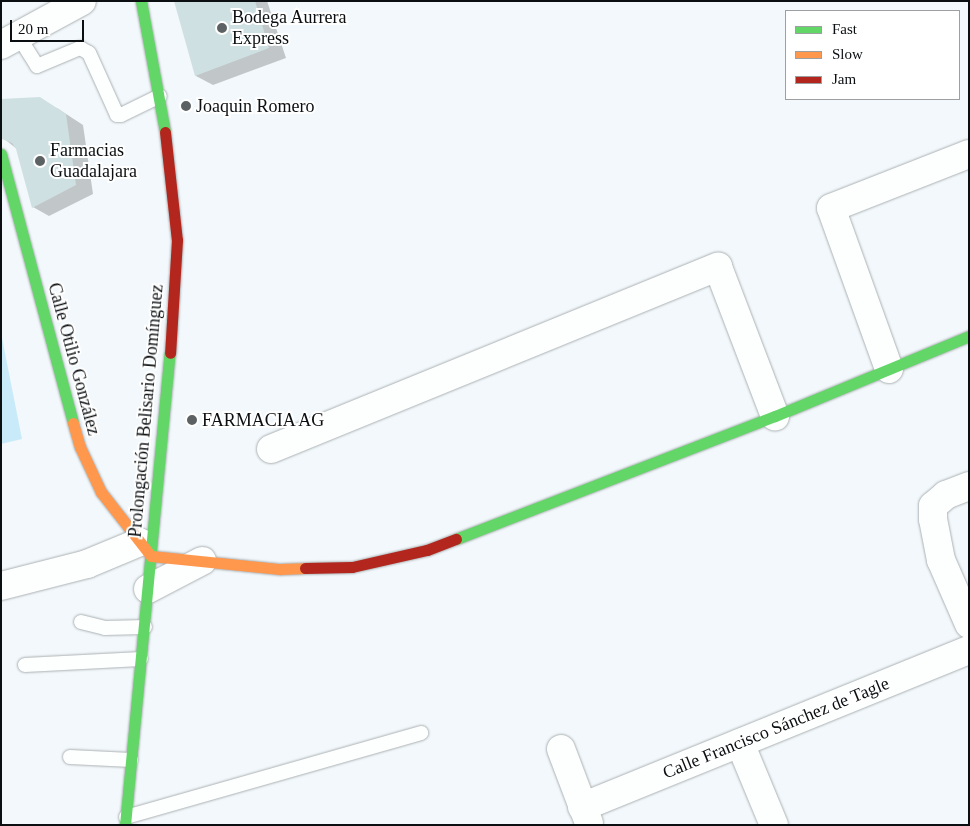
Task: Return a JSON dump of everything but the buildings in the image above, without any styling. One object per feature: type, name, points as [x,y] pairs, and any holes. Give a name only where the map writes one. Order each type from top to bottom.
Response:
[{"type":"street","points":[[10,41],[82,1]]},
{"type":"street","name":"Prolongación Belisario Domínguez","points":[[125,821],[148,589],[146,549],[171,345],[177,240],[160,96],[141,1]]},
{"type":"street","name":"Calle Otilio González","points":[[1,154],[80,447],[101,492],[146,549]]},
{"type":"street","points":[[889,369],[831,208],[969,154]]},
{"type":"street","points":[[271,449],[718,266],[775,416]]},
{"type":"street","points":[[1,586],[146,549],[202,561],[280,570],[352,567],[427,550],[775,416],[969,336]]},
{"type":"street","points":[[969,486],[946,495],[933,506],[941,560],[969,624]]},
{"type":"street","points":[[148,589],[202,561]]},
{"type":"street","name":"Calle Francisco Sánchez de Tagle","points":[[586,816],[740,743],[969,650]]},
{"type":"street","points":[[740,743],[774,825]]},
{"type":"street","points":[[561,749],[586,816]]},
{"type":"lane","points":[[10,41],[37,66],[80,48],[90,54],[117,114],[160,96]]},
{"type":"lane","points":[[81,622],[105,628],[145,627]]},
{"type":"lane","points":[[25,665],[141,659]]},
{"type":"lane","points":[[125,821],[421,733]]},
{"type":"lane","points":[[70,757],[131,760]]},
{"type":"shaded area","points":[[1,333],[22,439],[1,444]]},
{"type":"traffic: fast","points":[[141,1],[165,132]]},
{"type":"traffic: fast","points":[[1,154],[73,423]]},
{"type":"traffic: fast","points":[[456,539],[775,416],[969,336]]},
{"type":"traffic: fast","points":[[125,825],[170,353]]},
{"type":"traffic: slow","points":[[73,423],[80,447],[101,492],[151,556],[280,569],[305,568]]},
{"type":"traffic: jam","points":[[165,132],[177,240],[170,353]]},
{"type":"traffic: jam","points":[[305,568],[352,567],[427,550],[456,539]]},
{"type":"place","name":"Bodega Aurrera Express","points":[[222,28]]},
{"type":"place","name":"Joaquin Romero","points":[[186,106]]},
{"type":"place","name":"Farmacias Guadalajara","points":[[40,161]]},
{"type":"place","name":"FARMACIA AG","points":[[192,420]]}]
